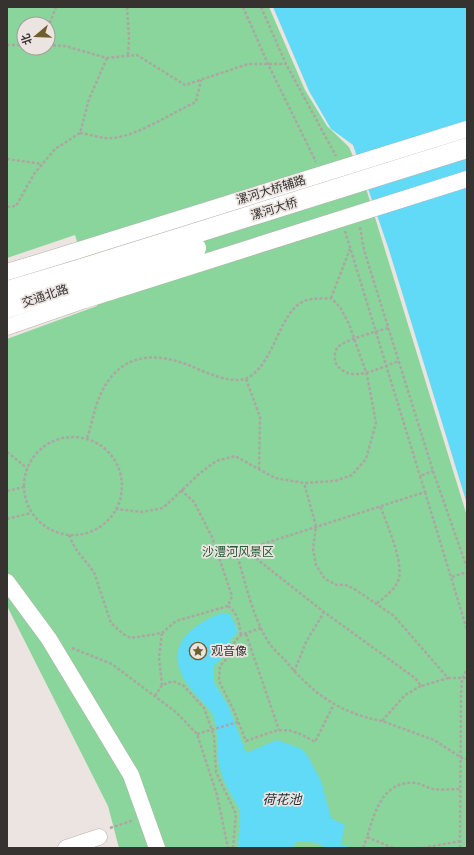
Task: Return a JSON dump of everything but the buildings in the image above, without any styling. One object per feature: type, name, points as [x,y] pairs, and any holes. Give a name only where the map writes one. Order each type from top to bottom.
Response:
[{"type":"main road","name":"漯河大桥","points":[[82,276],[467,148]]},
{"type":"main road","name":"漯河大桥","points":[[82,276],[467,162]]},
{"type":"main road","name":"交通北路","points":[[7,291],[82,276]]},
{"type":"main road","name":"交通北路","points":[[7,308],[82,276]]},
{"type":"street","name":"漯河大桥辅路","points":[[82,276],[467,130]]},
{"type":"street","points":[[7,272],[82,276],[467,179]]},
{"type":"street","points":[[7,327],[82,276]]},
{"type":"street","points":[[7,582],[49,639],[131,775],[157,848]]},
{"type":"street","points":[[66,848],[99,837]]},
{"type":"path","points":[[127,7],[129,38],[128,56]]},
{"type":"path","points":[[243,7],[268,64],[316,163]]},
{"type":"path","points":[[261,7],[286,64],[336,159]]},
{"type":"path","points":[[56,45],[65,46],[107,58],[137,55],[184,85],[248,64],[286,64]]},
{"type":"path","points":[[7,207],[16,206],[34,174],[55,149],[80,132],[89,99],[107,58]]},
{"type":"path","points":[[80,132],[106,138],[132,134],[196,102],[201,79]]},
{"type":"path","points":[[7,159],[42,164]]},
{"type":"path","points":[[343,225],[452,576],[467,630]]},
{"type":"path","points":[[360,226],[364,250],[388,328],[433,471],[467,568]]},
{"type":"path","points":[[331,298],[350,249]]},
{"type":"path","points":[[87,438],[97,403],[108,382],[117,369],[132,360],[152,356],[175,360],[215,377],[234,380],[246,379],[259,368],[276,342],[286,318],[299,305],[306,300],[331,298],[340,307],[366,372],[376,423],[366,459],[352,475],[335,481],[304,483],[275,478],[235,456],[216,461],[181,490],[163,508],[142,512],[116,509]]},
{"type":"path","points":[[388,328],[338,347],[335,353],[335,362],[344,373],[353,375],[399,362]]},
{"type":"path","points":[[246,379],[260,417],[259,470]]},
{"type":"path","points":[[73,436],[87,438],[106,450],[118,467],[122,481],[121,495],[116,509],[108,520],[96,529],[83,534],[69,535],[53,531],[40,522],[31,513],[24,487],[27,468],[34,455],[45,445],[58,438],[73,436]]},
{"type":"path","points":[[7,452],[27,468]]},
{"type":"path","points":[[420,476],[433,471]]},
{"type":"path","points":[[304,483],[316,526],[313,549],[316,564],[325,579],[337,585],[346,585],[377,603],[394,616],[448,678]]},
{"type":"path","points":[[7,491],[24,487]]},
{"type":"path","points":[[181,490],[194,502],[212,537],[232,596],[228,606]]},
{"type":"path","points":[[219,558],[425,492]]},
{"type":"path","points":[[377,603],[391,590],[399,577],[399,565],[380,506]]},
{"type":"path","points":[[7,519],[31,513]]},
{"type":"path","points":[[69,535],[75,548],[94,572],[111,622],[123,634],[131,638],[162,632],[176,621],[228,606],[234,610],[239,622],[241,635]]},
{"type":"path","points":[[244,549],[324,612],[414,678],[422,686]]},
{"type":"path","points":[[236,552],[266,640],[294,672],[314,690],[334,704],[360,717],[382,721],[434,740],[462,758],[467,759]]},
{"type":"path","points":[[452,576],[467,572]]},
{"type":"path","points":[[294,672],[306,642],[324,612]]},
{"type":"path","points":[[261,628],[241,635],[234,641],[230,655],[220,666],[219,681],[246,741],[279,730],[297,731],[315,742],[334,704]]},
{"type":"path","points":[[156,696],[162,685],[159,657],[162,632]]},
{"type":"path","points":[[246,634],[279,730]]},
{"type":"path","points":[[49,639],[112,664],[176,712],[197,734],[217,795],[228,848]]},
{"type":"path","points":[[460,848],[462,679],[467,669]]},
{"type":"path","points":[[382,721],[405,695],[422,686],[448,678],[467,678]]},
{"type":"path","points":[[162,685],[173,681],[184,686],[204,708],[212,730],[216,772],[236,814],[233,848]]},
{"type":"path","points":[[197,734],[238,722]]},
{"type":"path","points":[[363,848],[379,802],[401,783],[418,783],[432,789],[461,789]]},
{"type":"path","points":[[99,837],[98,833],[146,816]]},
{"type":"path","points":[[367,837],[393,848]]},
{"type":"path","points":[[423,848],[461,841]]},
{"type":"green space","name":"沙澧河风景区","points":[[7,7],[269,7],[305,90],[327,126],[349,147],[365,185],[467,516],[467,848],[119,848],[108,806],[7,606],[7,339],[97,306],[75,235],[7,258]]},
{"type":"water","points":[[273,7],[467,7],[467,504],[389,250],[353,145],[331,129],[309,91]]},
{"type":"water","name":"荷花池","points":[[221,613],[230,613],[238,632],[231,639],[225,655],[214,666],[214,682],[229,707],[246,753],[277,740],[302,749],[309,758],[321,781],[331,818],[345,825],[341,844],[352,848],[325,848],[320,844],[309,841],[296,842],[293,848],[238,848],[240,812],[221,773],[218,758],[215,722],[208,708],[190,688],[182,675],[178,663],[178,652],[182,642],[188,634],[208,619]]},
{"type":"place","name":"观音像","points":[[198,651]]}]
